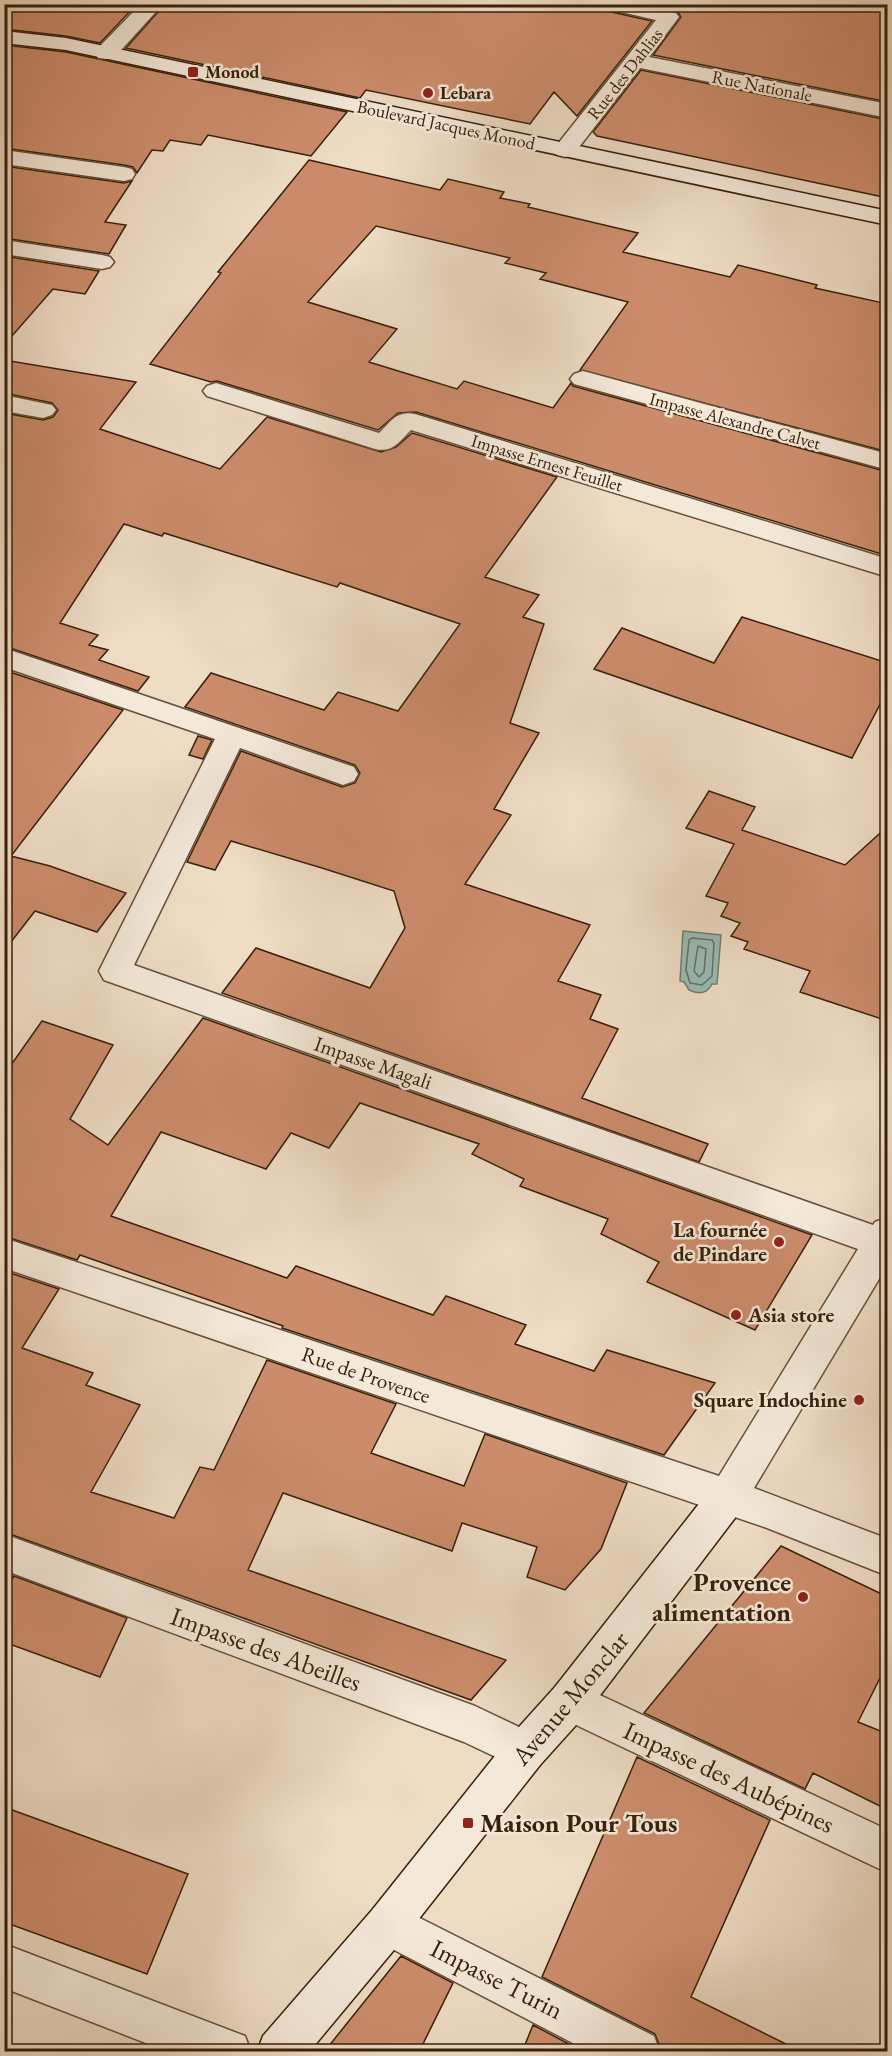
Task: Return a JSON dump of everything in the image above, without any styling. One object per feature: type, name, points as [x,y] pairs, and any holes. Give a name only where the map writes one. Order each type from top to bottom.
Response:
[{"type":"street","points":[[106,53],[153,4]]},
{"type":"street","name":"Rue des Dahlias","points":[[565,150],[669,17],[611,4]]},
{"type":"street","name":"Boulevard Jacques Monod","points":[[4,37],[66,44],[888,218]]},
{"type":"street","name":"Rue Nationale","points":[[636,61],[888,111]]},
{"type":"street","points":[[4,157],[124,174]]},
{"type":"street","points":[[4,248],[102,262]]},
{"type":"street","name":"Impasse Alexandre Calvet","points":[[583,379],[888,462]]},
{"type":"street","name":"Impasse Ernest Feuillet","points":[[216,391],[384,443],[406,420],[888,568]]},
{"type":"street","points":[[4,404],[43,410]]},
{"type":"street","points":[[4,657],[343,774]]},
{"type":"street","name":"Impasse Magali","points":[[232,734],[115,971],[884,1237]]},
{"type":"street","name":"Avenue Monclar","points":[[279,2052],[388,1924],[525,1751],[570,1701],[727,1498],[884,1237]]},
{"type":"street","name":"Rue de Provence","points":[[4,1253],[773,1512],[888,1558]]},
{"type":"street","name":"Impasse des Abeilles","points":[[4,1552],[475,1726],[525,1751]]},
{"type":"street","name":"Impasse des Aubépines","points":[[570,1701],[888,1852]]},
{"type":"street","name":"Impasse Turin","points":[[388,1924],[638,2052]]},
{"type":"street","points":[[4,1966],[230,2052]]},
{"type":"water","points":[[683,931],[721,935],[717,984],[712,984],[705,992],[689,990],[684,982],[680,981]]},
{"type":"building","points":[[4,4],[137,4],[100,43],[66,36],[4,29]]},
{"type":"building","points":[[165,4],[599,4],[603,10],[652,21],[577,116],[554,92],[530,124],[366,90],[360,98],[126,48]]},
{"type":"building","points":[[652,4],[888,4],[888,102],[653,55],[681,17],[677,11]]},
{"type":"building","points":[[4,45],[66,52],[347,112],[311,156],[208,135],[201,145],[170,140],[163,151],[152,150],[137,173],[133,167],[124,165],[4,148]]},
{"type":"building","points":[[641,70],[888,120],[888,198],[597,136],[593,132]]},
{"type":"building","points":[[309,160],[440,190],[448,179],[504,192],[500,198],[530,204],[528,207],[638,233],[623,252],[730,277],[738,265],[817,285],[815,288],[888,304],[888,452],[580,370],[628,302],[540,279],[546,273],[505,263],[510,258],[376,226],[308,302],[397,329],[369,362],[457,389],[464,381],[553,408],[571,383],[573,386],[888,472],[888,556],[416,412],[398,413],[378,430],[217,381],[211,382],[150,364],[221,273],[218,272]]},
{"type":"building","points":[[4,166],[124,183],[132,181],[105,222],[126,225],[109,254],[4,238]]},
{"type":"building","points":[[4,256],[99,271],[85,294],[53,289],[4,345]]},
{"type":"building","points":[[4,360],[136,382],[100,429],[220,469],[267,417],[381,452],[396,447],[412,433],[557,477],[485,577],[539,595],[523,617],[544,624],[510,723],[539,733],[494,809],[511,815],[465,884],[590,925],[558,981],[601,995],[590,1019],[618,1029],[582,1098],[708,1144],[699,1162],[222,993],[256,948],[370,988],[405,928],[394,891],[322,868],[231,841],[215,870],[187,862],[241,751],[342,787],[355,783],[360,773],[355,765],[185,707],[211,673],[324,710],[338,692],[398,711],[460,624],[340,583],[337,587],[164,533],[162,536],[124,524],[60,623],[98,635],[89,645],[108,650],[99,660],[149,677],[138,691],[4,646],[4,413],[43,420],[53,417],[58,410],[52,403],[4,393]]},
{"type":"building","points":[[742,617],[888,663],[888,689],[852,758],[594,669],[622,628],[714,663]]},
{"type":"building","points":[[4,670],[123,710],[11,856],[50,866],[126,893],[97,932],[35,911],[4,951]]},
{"type":"building","points":[[198,736],[212,740],[203,759],[189,755]]},
{"type":"building","points":[[709,791],[755,807],[742,830],[845,865],[888,826],[888,1021],[800,992],[810,971],[744,949],[748,942],[731,936],[740,923],[721,916],[728,903],[706,896],[734,844],[686,828]]},
{"type":"building","points":[[203,1018],[812,1235],[755,1330],[647,1282],[659,1262],[601,1234],[608,1219],[520,1186],[524,1179],[472,1154],[479,1144],[360,1103],[329,1148],[291,1133],[266,1169],[161,1132],[111,1216],[287,1278],[296,1266],[433,1315],[446,1296],[526,1325],[515,1344],[594,1371],[607,1350],[715,1383],[664,1455],[282,1328],[283,1326],[80,1255],[77,1260],[4,1236],[4,1075],[42,1021],[113,1045],[70,1119],[108,1145]]},
{"type":"building","points":[[4,1271],[59,1289],[22,1348],[93,1373],[86,1385],[140,1405],[91,1492],[174,1518],[200,1467],[214,1470],[267,1360],[396,1404],[371,1453],[464,1486],[485,1434],[627,1483],[601,1549],[565,1590],[527,1577],[537,1547],[462,1523],[452,1551],[283,1493],[248,1570],[506,1660],[471,1700],[4,1532]]},
{"type":"building","points":[[781,1546],[888,1597],[888,1662],[858,1722],[888,1734],[888,1810],[813,1773],[805,1789],[644,1713]]},
{"type":"building","points":[[14,1576],[127,1618],[100,1677],[4,1642],[4,1594]]},
{"type":"building","points":[[637,1757],[770,1820],[691,1997],[802,2052],[662,2052],[655,2034],[542,1977]]},
{"type":"building","points":[[4,1807],[188,1874],[147,1974],[4,1922]]},
{"type":"building","points":[[401,1956],[453,1983],[419,2052],[324,2052]]},
{"type":"building","points":[[533,2025],[584,2052],[522,2052]]},
{"type":"place","name":"Monod","points":[[193,72]]},
{"type":"place","name":"Lebara","points":[[428,93]]},
{"type":"place","name":"La fournée de Pindare","points":[[779,1242]]},
{"type":"place","name":"Asia store","points":[[736,1315]]},
{"type":"place","name":"Square Indochine","points":[[859,1400]]},
{"type":"place","name":"Provence alimentation","points":[[803,1597]]},
{"type":"place","name":"Maison Pour Tous","points":[[468,1823]]}]
